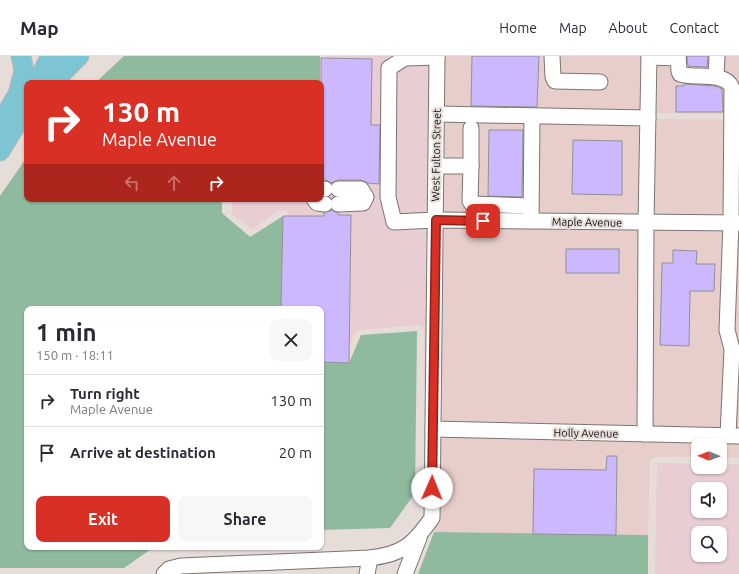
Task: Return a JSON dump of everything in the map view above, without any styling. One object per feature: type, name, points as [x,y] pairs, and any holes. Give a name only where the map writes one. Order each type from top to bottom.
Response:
[{"type":"main road","points":[[0,124],[18,94],[24,71],[21,56]]},
{"type":"main road","points":[[34,56],[44,58],[55,56]]},
{"type":"main road","points":[[38,80],[47,63],[55,56]]},
{"type":"main road","points":[[58,80],[77,57]]},
{"type":"main road","points":[[0,151],[24,110]]},
{"type":"main road","points":[[0,166],[24,128]]},
{"type":"street","points":[[552,56],[553,78],[555,82],[600,82]]},
{"type":"street","points":[[716,76],[717,56]]},
{"type":"street","points":[[327,196],[363,203],[366,197],[388,197],[389,68],[405,58],[437,57]]},
{"type":"street","name":"West Fulton Street","points":[[420,536],[432,518],[437,57]]},
{"type":"street","points":[[645,434],[646,223],[649,57],[678,57],[680,74],[716,76],[730,84],[732,88],[735,223],[727,330],[732,349],[734,436]]},
{"type":"street","points":[[437,114],[648,118]]},
{"type":"street","points":[[531,221],[532,116]]},
{"type":"street","points":[[471,128],[470,201],[472,204],[531,206]]},
{"type":"street","points":[[436,166],[470,166]]},
{"type":"street","name":"Maple Avenue","points":[[388,197],[394,222],[436,220],[735,223]]},
{"type":"street","name":"Holly Avenue","points":[[433,429],[734,436]]},
{"type":"street","points":[[164,574],[169,569],[181,566],[387,556],[405,548],[420,536]]},
{"type":"street","points":[[405,574],[420,536]]},
{"type":"street","points":[[366,574],[370,558]]},
{"type":"shaded area","points":[[327,56],[429,56],[425,386],[423,327],[419,325],[359,330],[355,333],[344,357],[324,315],[324,306],[288,306],[289,214],[287,211],[280,210],[252,229],[232,214],[232,202],[324,202]]},
{"type":"shaded area","points":[[445,56],[641,56],[638,215],[444,213]]},
{"type":"shaded area","points":[[658,56],[739,56],[739,142],[737,114],[657,113]]},
{"type":"shaded area","points":[[656,119],[730,120],[739,149],[739,216],[654,216]]},
{"type":"shaded area","points":[[444,228],[638,230],[637,427],[441,422]]},
{"type":"shaded area","points":[[654,230],[739,230],[739,428],[653,427]]},
{"type":"shaded area","points":[[441,437],[691,442],[691,457],[657,457],[651,459],[648,535],[434,532],[434,525],[440,525]]},
{"type":"shaded area","points":[[727,443],[739,443],[739,458],[727,458]]},
{"type":"shaded area","points":[[657,463],[691,464],[691,474],[727,474],[727,464],[739,464],[739,574],[655,574]]},
{"type":"green space","points":[[124,56],[320,56],[320,80],[98,80]]},
{"type":"green space","points":[[24,161],[24,202],[222,202],[222,213],[250,237],[283,216],[281,306],[24,306],[24,550],[150,550],[124,568],[0,568],[0,196]]},
{"type":"green space","points":[[417,331],[415,493],[390,528],[324,530],[324,362],[349,363],[361,335]]},
{"type":"green space","points":[[434,532],[648,535],[648,574],[418,574]]},
{"type":"building","points":[[472,56],[539,56],[537,107],[471,106]]},
{"type":"building","points":[[687,56],[708,56],[707,67],[688,66]]},
{"type":"building","points":[[321,58],[372,59],[371,125],[380,125],[379,184],[368,183],[361,180],[338,180],[332,183],[324,180],[324,80],[321,80]]},
{"type":"building","points":[[684,84],[715,86],[722,89],[723,112],[676,112],[676,86],[684,86]]},
{"type":"building","points":[[489,130],[523,130],[522,197],[488,196]]},
{"type":"building","points":[[573,140],[622,141],[622,195],[572,194]]},
{"type":"building","points":[[332,210],[338,213],[338,215],[351,215],[349,363],[324,362],[324,306],[281,306],[283,216],[324,216],[324,213]]},
{"type":"building","points":[[566,249],[619,249],[619,273],[566,273]]},
{"type":"building","points":[[673,250],[697,251],[696,264],[715,264],[714,291],[690,291],[689,346],[660,345],[662,263],[673,263]]},
{"type":"building","points":[[607,456],[617,456],[616,535],[533,534],[534,469],[606,470]]},
{"type":"route","points":[[432,488],[436,220],[483,221]]}]
